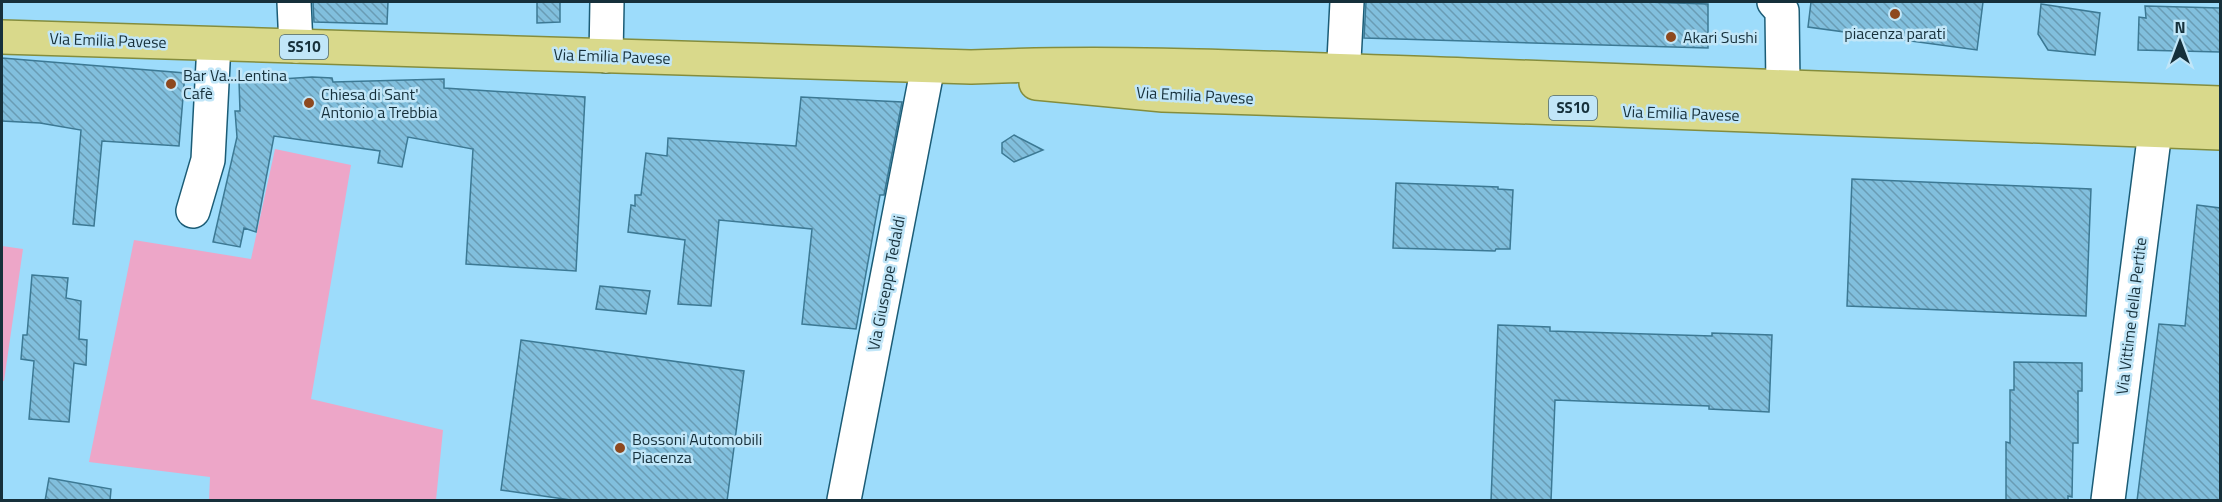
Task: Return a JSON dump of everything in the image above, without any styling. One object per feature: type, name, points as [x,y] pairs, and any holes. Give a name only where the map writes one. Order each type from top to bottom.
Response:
[{"type":"main road","name":"Via Emilia Pavese","points":[[2,37],[928,66],[1051,86],[1163,95],[1342,86],[1801,97],[2155,131],[2220,133]]},
{"type":"main road","name":"Via Emilia Pavese","points":[[1342,86],[1801,97],[2220,103]]},
{"type":"street","points":[[294,2],[296,46]]},
{"type":"street","points":[[606,56],[607,2]]},
{"type":"street","points":[[1342,86],[1347,2]]},
{"type":"street","points":[[1774,2],[1782,11],[1801,97]]},
{"type":"street","points":[[193,212],[208,160],[214,44]]},
{"type":"street","name":"Via Giuseppe Tedaldi","points":[[844,501],[928,66]]},
{"type":"street","name":"Via Vittime della Pertite","points":[[2108,501],[2155,131]]},
{"type":"shaded area","points":[[275,149],[351,165],[311,399],[443,430],[436,500],[209,500],[210,477],[89,462],[134,240],[251,259]]},
{"type":"shaded area","points":[[2,246],[23,249],[4,381],[2,381]]},
{"type":"building","points":[[313,2],[388,2],[387,24],[314,22]]},
{"type":"building","points":[[537,2],[560,2],[560,22],[537,23]]},
{"type":"building","points":[[1366,2],[1708,4],[1708,48],[1364,38]]},
{"type":"building","name":"piacenza parati","points":[[1811,2],[1983,2],[1977,50],[1808,27]]},
{"type":"building","points":[[2041,4],[2100,13],[2095,55],[2048,50],[2038,34]]},
{"type":"building","points":[[2145,6],[2220,8],[2220,52],[2138,50],[2139,17],[2146,18]]},
{"type":"building","points":[[2,58],[185,73],[179,146],[102,141],[94,226],[73,224],[81,130],[40,123],[2,121]]},
{"type":"building","points":[[332,78],[333,82],[444,79],[444,88],[585,97],[576,271],[466,264],[473,149],[408,137],[402,167],[378,163],[380,151],[274,136],[256,232],[244,228],[240,247],[213,242],[237,137],[235,111],[240,111],[239,81]]},
{"type":"building","points":[[801,97],[902,102],[884,195],[880,195],[856,329],[802,324],[812,229],[719,220],[711,306],[678,304],[685,240],[628,232],[631,205],[635,206],[635,195],[641,195],[646,153],[667,156],[668,138],[796,146]]},
{"type":"building","points":[[1014,135],[1043,150],[1014,162],[1002,153],[1002,143]]},
{"type":"building","points":[[1852,179],[2091,189],[2086,316],[1847,306]]},
{"type":"building","points":[[1396,183],[1498,187],[1498,189],[1513,190],[1510,249],[1496,249],[1495,251],[1393,248]]},
{"type":"building","points":[[2197,205],[2220,208],[2220,501],[2137,501],[2159,324],[2185,326]]},
{"type":"building","points":[[32,275],[68,278],[66,298],[81,301],[79,339],[87,340],[86,365],[74,363],[69,422],[29,419],[34,361],[21,359],[23,335],[27,335]]},
{"type":"building","points":[[600,286],[650,291],[646,314],[596,309]]},
{"type":"building","points":[[1498,325],[1550,327],[1550,331],[1712,336],[1712,333],[1772,335],[1769,412],[1709,409],[1709,406],[1555,400],[1551,501],[1491,501]]},
{"type":"building","name":"Bossoni Automobili Piacenza","points":[[521,340],[744,371],[727,501],[578,501],[501,490]]},
{"type":"building","points":[[2014,362],[2082,363],[2082,391],[2078,391],[2078,443],[2073,443],[2072,497],[2068,496],[2068,501],[2006,501],[2006,442],[2010,443],[2010,390],[2014,390]]},
{"type":"building","points":[[49,478],[111,489],[110,501],[45,501]]},
{"type":"place","name":"piacenza parati","points":[[1895,14]]},
{"type":"place","name":"Akari Sushi","points":[[1671,37]]},
{"type":"place","name":"Bar Va...Lentina Cafè","points":[[171,84]]},
{"type":"place","name":"Chiesa di Sant' Antonio a Trebbia","points":[[309,103]]},
{"type":"place","name":"Bossoni Automobili Piacenza","points":[[620,448]]}]
